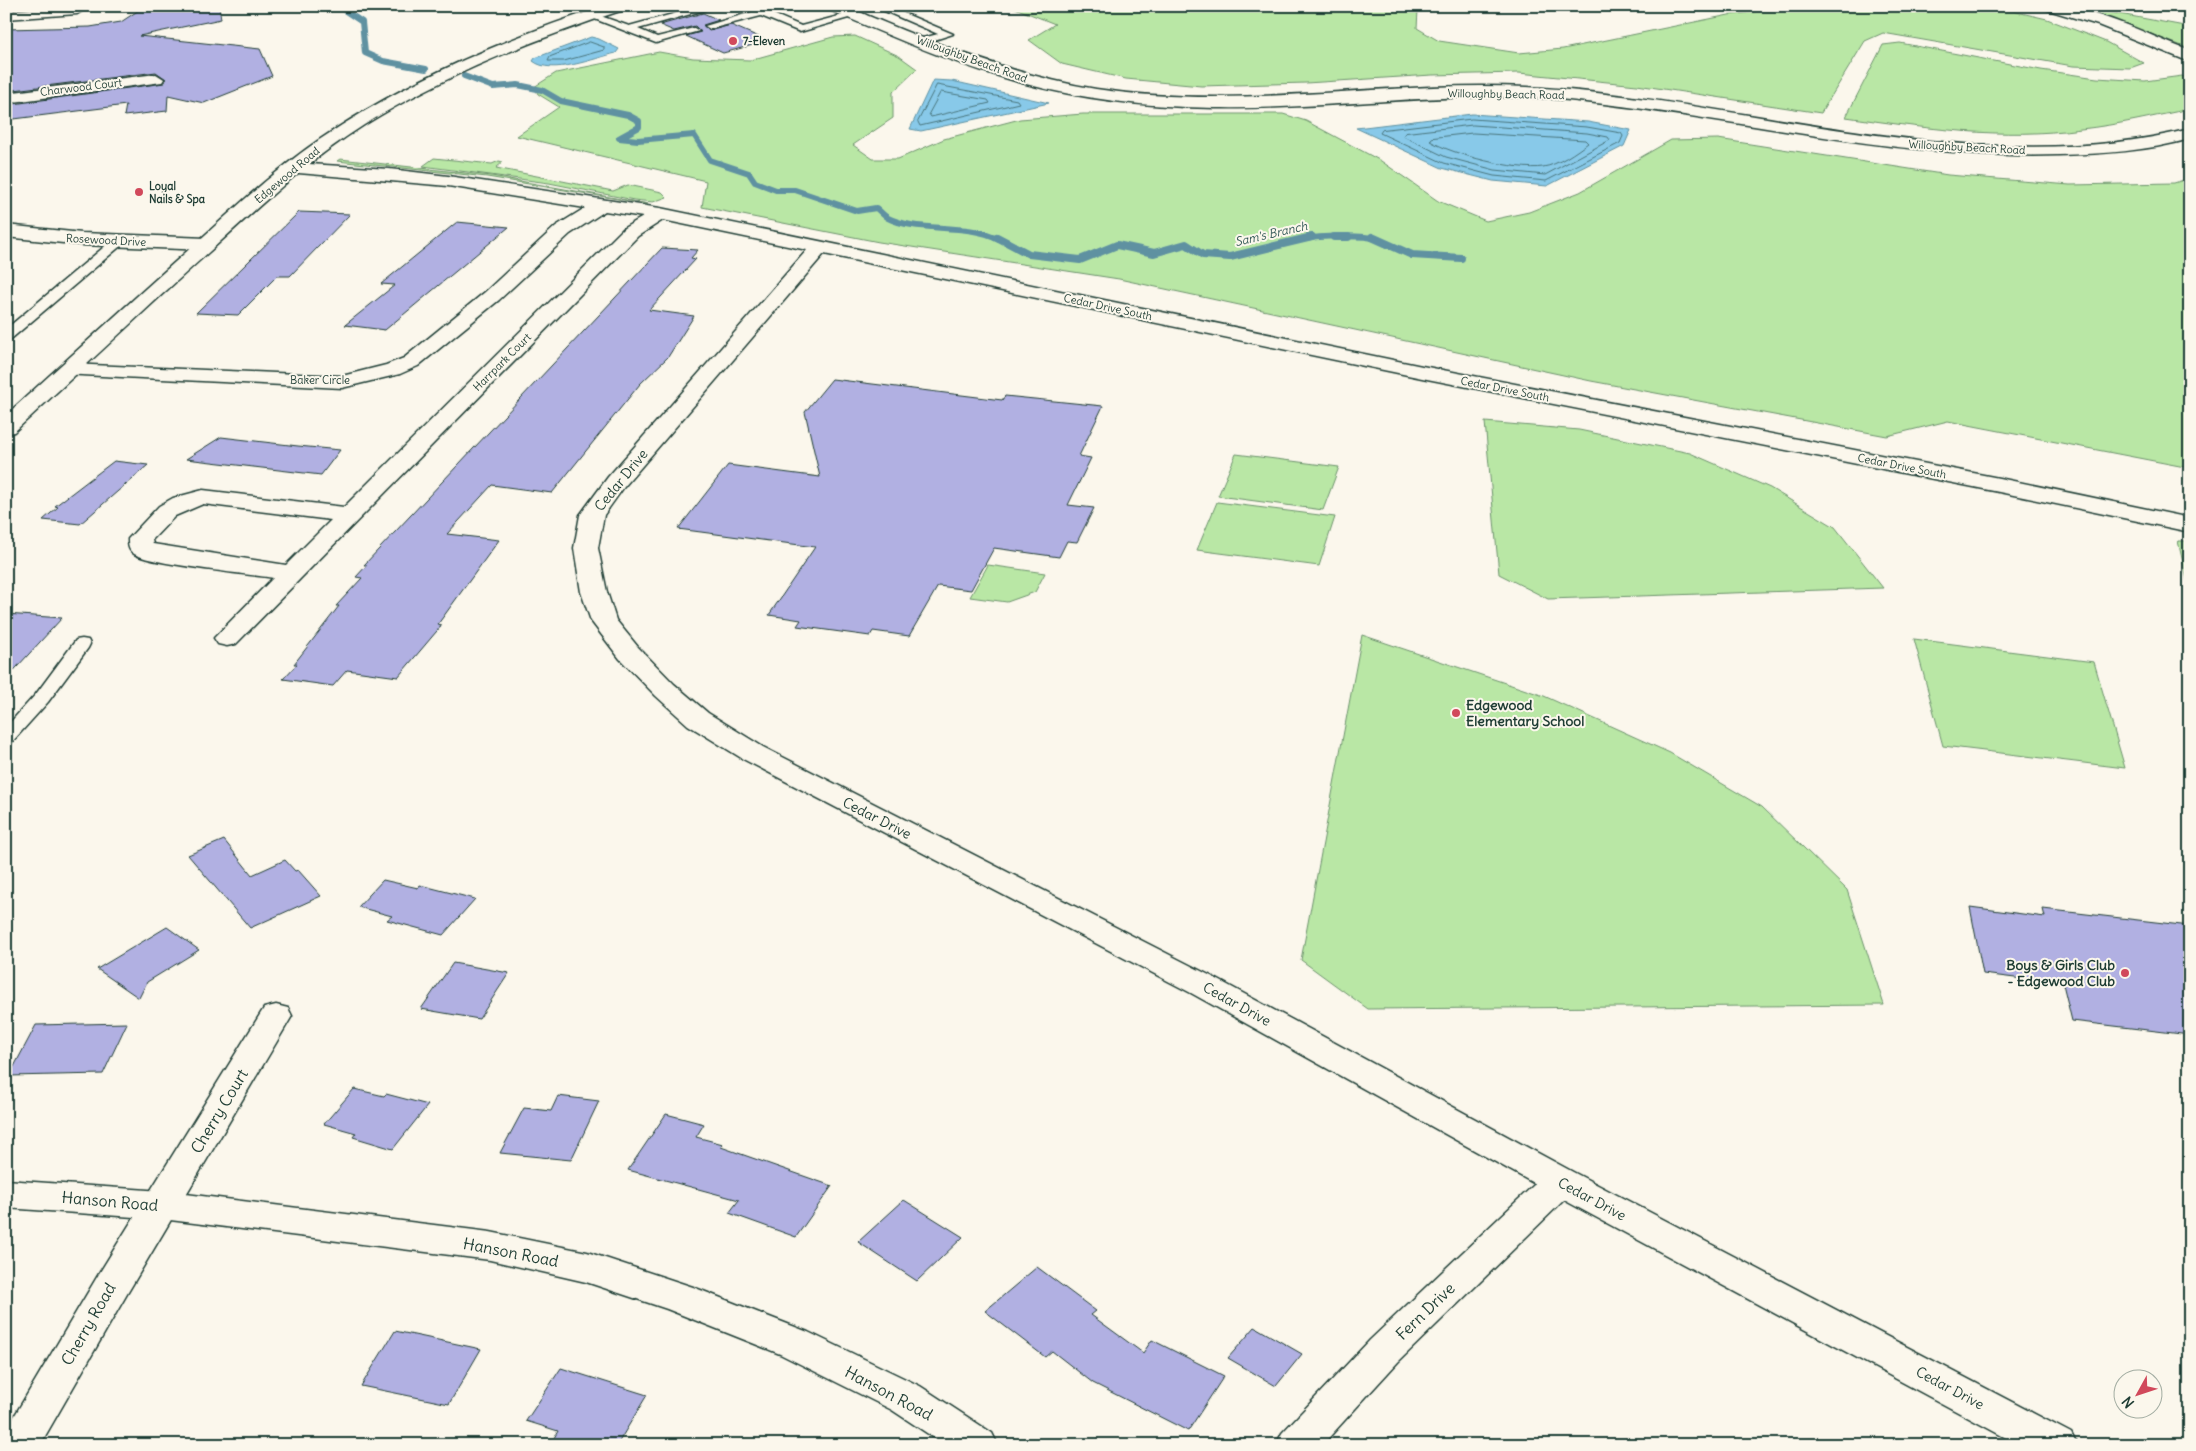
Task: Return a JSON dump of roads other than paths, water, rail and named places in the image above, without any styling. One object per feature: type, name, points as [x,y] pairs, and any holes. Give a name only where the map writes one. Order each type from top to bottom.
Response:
[{"type":"street","name":"Edgewood Road","points":[[6,427],[206,244],[293,168],[324,144],[386,106],[442,75],[524,41],[622,6]]},
{"type":"street","name":"Willoughby Beach Road","points":[[832,6],[999,70],[1033,80],[1072,89],[1150,99],[1265,103],[1426,92],[1491,91],[1541,93],[1639,102],[1922,146],[2006,151],[2061,151],[2120,146],[2167,141],[2190,134]]},
{"type":"street","points":[[2050,6],[2103,22],[2190,57]]},
{"type":"street","points":[[6,15],[77,10]]},
{"type":"street","name":"Charwood Court","points":[[6,98],[156,79]]},
{"type":"street","points":[[293,168],[389,174],[438,180],[660,214],[820,247]]},
{"type":"street","name":"Baker Circle","points":[[69,370],[342,382],[394,370],[411,362],[492,296],[563,230],[602,205]]},
{"type":"street","name":"Harrpark Court","points":[[228,638],[631,232],[660,214]]},
{"type":"street","name":"Rosewood Drive","points":[[6,231],[120,240],[206,244]]},
{"type":"street","name":"Cedar Drive South","points":[[820,247],[1431,374],[1999,485],[2190,525]]},
{"type":"street","name":"Cedar Drive","points":[[820,247],[616,482],[592,515],[586,548],[594,592],[604,620],[629,653],[665,690],[698,719],[753,753],[1202,985],[1560,1182],[2057,1445]]},
{"type":"street","points":[[292,573],[153,553],[141,548],[140,539],[165,511],[180,502],[203,497],[349,516]]},
{"type":"street","name":"Cherry Court","points":[[162,1205],[276,1016]]},
{"type":"street","name":"Fern Drive","points":[[1296,1445],[1384,1351],[1560,1182]]},
{"type":"street","name":"Hanson Road","points":[[6,1194],[162,1205],[490,1246],[587,1268],[680,1298],[794,1343],[906,1398],[978,1445]]},
{"type":"street","name":"Cherry Road","points":[[19,1445],[118,1273],[162,1205]]},
{"type":"lane","points":[[744,6],[800,29],[854,15]]},
{"type":"lane","points":[[878,6],[948,34],[922,41]]},
{"type":"lane","points":[[628,29],[697,13],[712,14],[724,19],[737,20],[761,13]]},
{"type":"lane","points":[[592,16],[656,40],[694,31]]},
{"type":"lane","points":[[6,336],[120,240]]},
{"type":"lane","points":[[6,738],[42,698],[82,644]]},
{"type":"water","points":[[591,37],[619,49],[616,53],[562,66],[551,67],[533,61],[535,58]]},
{"type":"water","points":[[933,80],[952,81],[1049,103],[921,131],[910,129]]},
{"type":"water","points":[[1472,114],[1588,122],[1631,130],[1624,146],[1547,186],[1493,181],[1442,168],[1356,128]]},
{"type":"waterway","name":"Sam's Branch","points":[[338,6],[362,22],[365,53],[383,61],[426,69]]},
{"type":"waterway","name":"Sam's Branch","points":[[464,76],[493,87],[518,85],[542,90],[561,101],[628,115],[639,121],[639,127],[619,138],[638,140],[694,135],[710,160],[749,173],[755,182],[776,190],[795,190],[857,211],[876,208],[886,217],[900,223],[972,231],[999,239]]},
{"type":"waterway","name":"Sam's Branch","points":[[1307,239],[1341,236],[1375,239]]},
{"type":"waterway","name":"Sam's Branch","points":[[997,237],[1029,254],[1080,260],[1117,245],[1154,253],[1186,244],[1203,255],[1230,257],[1312,237]]},
{"type":"waterway","name":"Sam's Branch","points":[[1334,237],[1348,237]]},
{"type":"waterway","name":"Sam's Branch","points":[[1372,237],[1412,255],[1461,258]]},
{"type":"place","name":"7-Eleven","points":[[733,41]]},
{"type":"place","name":"Loyal Nails & Spa","points":[[139,192]]},
{"type":"place","name":"Edgewood Elementary School","points":[[1456,713]]},
{"type":"place","name":"Boys & Girls Club - Edgewood Club","points":[[2125,973]]}]
